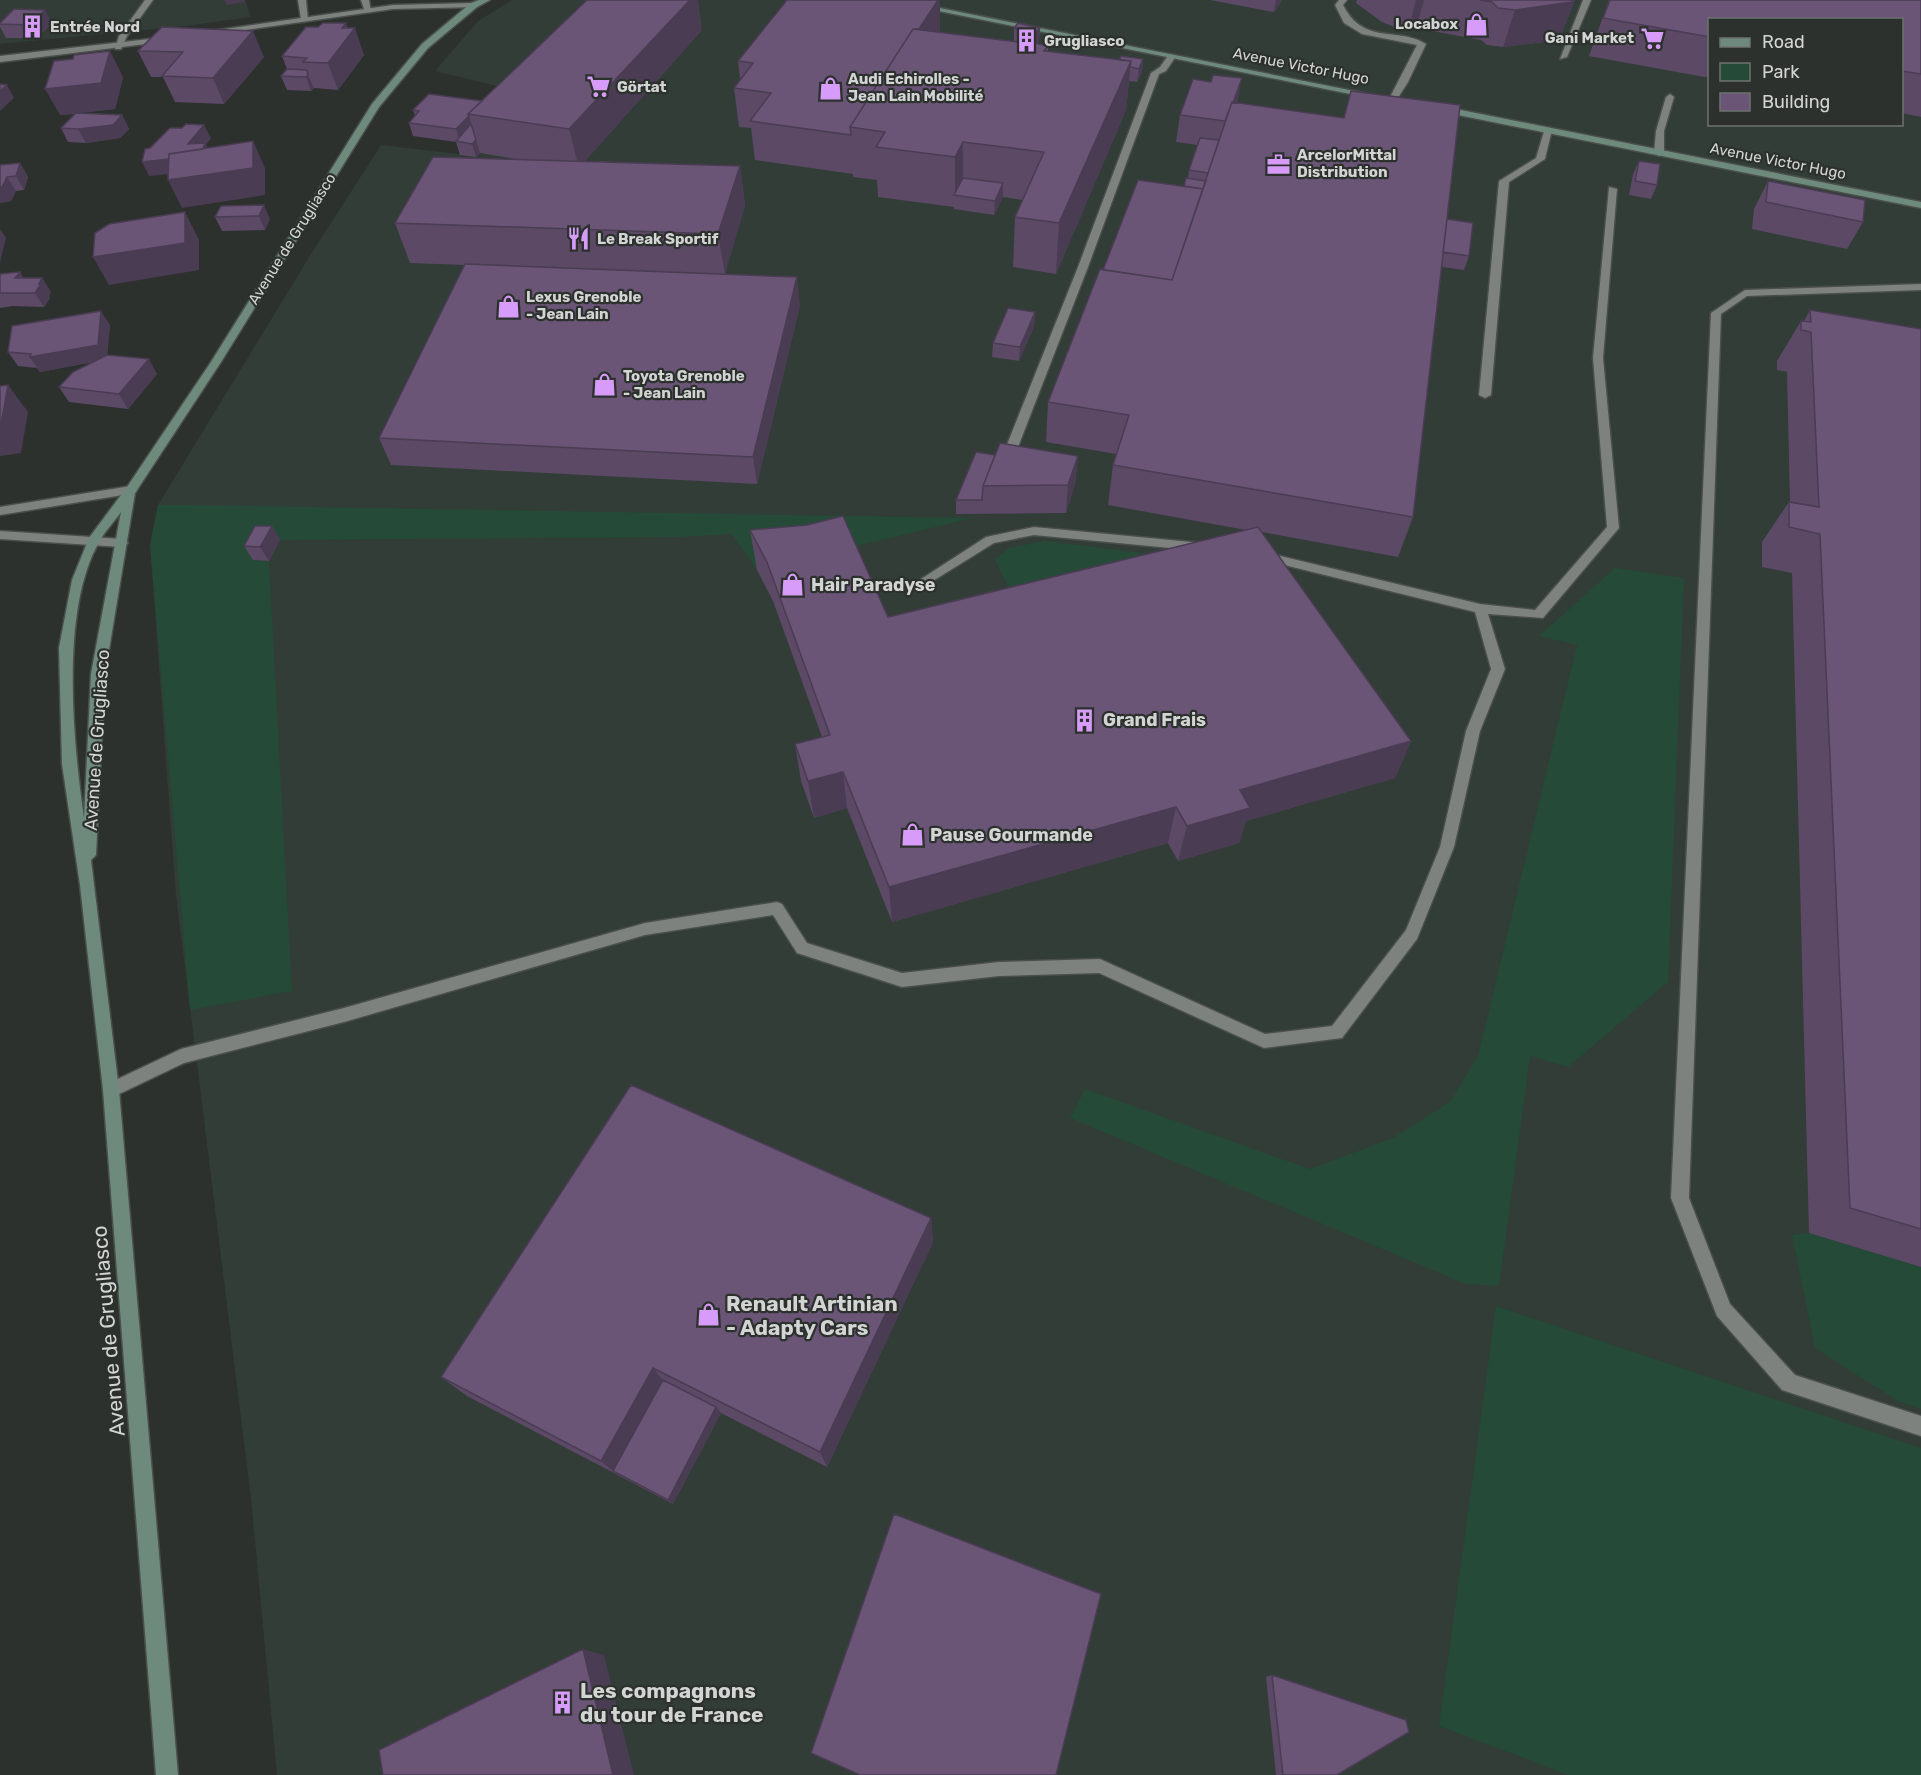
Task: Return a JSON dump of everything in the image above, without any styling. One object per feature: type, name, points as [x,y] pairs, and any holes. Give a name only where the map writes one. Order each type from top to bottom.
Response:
[{"type":"main road","name":"Avenue de Grugliasco","points":[[167,1775],[111,1090],[87,885],[69,765],[66,648],[78,580],[93,541],[216,362],[375,106],[425,46],[476,3],[486,0]]},
{"type":"main road","name":"Avenue Victor Hugo","points":[[888,0],[1404,102]]},
{"type":"main road","name":"Avenue Victor Hugo","points":[[1426,106],[1921,205]]},
{"type":"main road","name":"Avenue de Grugliasco","points":[[87,885],[96,750],[98,674],[130,490]]},
{"type":"street","points":[[118,47],[123,36],[149,0]]},
{"type":"street","points":[[302,0],[305,19]]},
{"type":"street","points":[[365,0],[368,10]]},
{"type":"street","points":[[1343,0],[1339,5],[1347,21],[1365,32],[1422,45],[1393,99]]},
{"type":"street","points":[[1563,57],[1587,0]]},
{"type":"street","points":[[200,34],[393,7],[476,3]]},
{"type":"street","points":[[0,59],[118,47],[177,38]]},
{"type":"street","points":[[1012,447],[1083,267],[1155,73],[1163,69],[1172,56]]},
{"type":"street","points":[[1659,153],[1660,131],[1670,97]]},
{"type":"street","points":[[1485,394],[1504,181],[1540,159],[1548,130]]},
{"type":"street","points":[[1250,553],[1480,609],[1538,615],[1613,528],[1598,358],[1612,189]]},
{"type":"street","points":[[1921,287],[1745,292],[1716,313],[1680,1198],[1723,1310],[1789,1383],[1921,1426]]},
{"type":"street","points":[[0,511],[130,490]]},
{"type":"street","points":[[924,580],[990,540],[1034,531],[1216,548]]},
{"type":"street","points":[[0,535],[122,543]]},
{"type":"street","points":[[111,1090],[181,1056],[344,1015],[645,929],[777,908],[802,948],[902,980],[999,969],[1100,966],[1264,1041],[1336,1033],[1413,934],[1446,847],[1473,731],[1498,669],[1480,609]]},
{"type":"shaded area","points":[[0,0],[245,0],[251,17],[185,26],[0,44]]},
{"type":"shaded area","points":[[512,0],[1921,0],[1921,1775],[277,1775],[251,1498],[176,895],[150,545],[158,505],[311,254],[381,145],[459,154],[513,90],[435,71],[478,21]]},
{"type":"green space","points":[[158,505],[973,518],[757,570],[732,534],[680,537],[263,540],[253,560],[269,561],[292,991],[190,1010],[150,545]]},
{"type":"green space","points":[[1044,541],[1248,566],[1021,613],[995,560],[1008,548]]},
{"type":"green space","points":[[1615,568],[1684,578],[1668,982],[1568,1067],[1530,1056],[1499,1286],[1466,1284],[1070,1118],[1085,1089],[1310,1169],[1393,1138],[1450,1102],[1478,1056],[1577,645],[1539,636]]},
{"type":"green space","points":[[1809,1233],[1921,1267],[1921,1409],[1898,1401],[1815,1348],[1792,1235]]},
{"type":"green space","points":[[1496,1306],[1921,1448],[1921,1775],[1569,1775],[1439,1726]]},
{"type":"building","points":[[587,0],[690,0],[569,129],[468,114]]},
{"type":"building","name":"Audi Echirolles - Jean Lain Mobilité","points":[[787,0],[938,0],[919,29],[913,29],[850,127],[851,135],[750,121],[771,93],[734,88],[753,63],[738,61]]},
{"type":"building","points":[[1480,0],[1573,0],[1572,2],[1515,10],[1498,8],[1492,2]]},
{"type":"building","points":[[1610,0],[1921,0],[1921,74],[1903,71],[1903,18],[1708,18],[1708,37],[1603,18]]},
{"type":"building","points":[[14,9],[45,10],[30,25],[0,24]]},
{"type":"building","points":[[323,23],[346,23],[342,28],[355,28],[328,63],[303,62],[307,58],[282,56],[306,27],[318,27]]},
{"type":"building","points":[[1018,23],[1040,28],[1036,32],[1014,28]]},
{"type":"building","points":[[162,27],[253,31],[213,78],[162,76],[183,52],[138,51]]},
{"type":"building","points":[[913,29],[1026,43],[1026,41],[1048,46],[1044,51],[1131,61],[1059,223],[1015,217],[1044,152],[963,142],[955,157],[876,147],[885,132],[850,127]]},
{"type":"building","points":[[110,51],[101,83],[45,89],[54,61],[73,59],[74,55]]},
{"type":"building","points":[[1121,56],[1143,59],[1139,69],[1130,67],[1131,61],[1119,60]]},
{"type":"building","points":[[287,69],[307,70],[308,75],[306,77],[281,76]]},
{"type":"building","points":[[1213,75],[1242,78],[1225,121],[1180,115],[1193,79],[1211,82]]},
{"type":"building","points":[[0,84],[7,85],[0,91]]},
{"type":"building","points":[[1351,91],[1460,105],[1413,517],[1113,465],[1129,415],[1048,402],[1100,269],[1172,280],[1232,102],[1344,118]]},
{"type":"building","points":[[429,94],[482,101],[456,129],[409,123],[419,111],[413,110]]},
{"type":"building","points":[[76,113],[122,115],[113,125],[78,129],[61,128]]},
{"type":"building","points":[[186,124],[204,125],[188,144],[205,143],[203,149],[169,154],[169,159],[142,162],[145,149],[150,148],[170,128],[182,128]]},
{"type":"building","points":[[471,124],[476,140],[472,144],[456,141]]},
{"type":"building","points":[[1200,138],[1219,140],[1208,173],[1189,170]]},
{"type":"building","points":[[253,141],[253,168],[168,180],[169,154]]},
{"type":"building","points":[[433,157],[740,166],[718,234],[395,223]]},
{"type":"building","points":[[1639,161],[1660,164],[1657,185],[1635,181]]},
{"type":"building","points":[[20,163],[16,176],[7,177],[0,188],[0,165]]},
{"type":"building","points":[[963,178],[1003,183],[995,201],[954,195]]},
{"type":"building","points":[[1186,178],[1206,181],[1203,189],[1184,186]]},
{"type":"building","points":[[1138,180],[1203,189],[1172,280],[1103,270]]},
{"type":"building","points":[[1768,181],[1865,200],[1863,222],[1766,202]]},
{"type":"building","points":[[264,205],[259,216],[215,217],[221,206]]},
{"type":"building","points":[[185,212],[185,243],[93,257],[95,233],[109,224]]},
{"type":"building","points":[[1447,219],[1473,223],[1469,256],[1443,252]]},
{"type":"building","name":"Toyota Grenoble - Jean Lain","points":[[465,264],[797,277],[753,457],[379,438]]},
{"type":"building","points":[[20,272],[15,278],[42,278],[35,293],[0,293],[0,274]]},
{"type":"building","points":[[1008,308],[1035,312],[1020,347],[993,343]]},
{"type":"building","points":[[1810,310],[1921,329],[1921,1229],[1850,1208],[1820,534],[1789,527],[1789,502],[1819,507],[1811,332],[1801,330],[1801,321],[1811,322]]},
{"type":"building","points":[[101,311],[98,345],[30,357],[31,354],[8,352],[12,326]]},
{"type":"building","points":[[107,355],[149,359],[119,394],[59,387],[73,372]]},
{"type":"building","points":[[8,385],[1,425],[0,425],[0,386]]},
{"type":"building","points":[[1000,443],[1078,456],[1068,485],[983,486]]},
{"type":"building","points":[[976,452],[995,455],[983,486],[982,500],[956,500]]},
{"type":"building","name":"Grand Frais","points":[[843,516],[888,617],[1258,527],[1411,741],[1240,790],[1250,808],[1187,826],[1176,807],[889,887],[843,772],[808,781],[795,744],[830,735],[767,562],[750,530],[807,525]]},
{"type":"building","points":[[255,526],[272,526],[260,547],[244,546]]},
{"type":"building","name":"Renault Artinian - Adapty Cars","points":[[631,1085],[931,1218],[820,1452],[653,1368],[601,1461],[441,1377]]},
{"type":"building","points":[[663,1380],[716,1407],[668,1500],[613,1471]]},
{"type":"building","points":[[894,1514],[1101,1594],[1056,1775],[860,1775],[811,1753]]},
{"type":"building","name":"Les compagnons du tour de France","points":[[583,1649],[613,1775],[383,1775],[379,1750]]},
{"type":"building","points":[[1272,1675],[1406,1720],[1409,1732],[1337,1775],[1283,1775]]},
{"type":"place","name":"Locabox","points":[[1476,24]]},
{"type":"place","name":"Entrée Nord","points":[[32,27]]},
{"type":"place","name":"Gani Market","points":[[1652,38]]},
{"type":"place","name":"Grugliasco","points":[[1026,41]]},
{"type":"place","name":"Görtat","points":[[599,87]]},
{"type":"place","name":"Audi Echirolles - Jean Lain Mobilité","points":[[830,88]]},
{"type":"place","name":"ArcelorMittal Distribution","points":[[1279,164]]},
{"type":"place","name":"Le Break Sportif","points":[[579,239]]},
{"type":"place","name":"Lexus Grenoble - Jean Lain","points":[[508,306]]},
{"type":"place","name":"Toyota Grenoble - Jean Lain","points":[[605,385]]},
{"type":"place","name":"Hair Paradyse","points":[[793,585]]},
{"type":"place","name":"Grand Frais","points":[[1085,720]]},
{"type":"place","name":"Pause Gourmande","points":[[912,835]]},
{"type":"place","name":"Renault Artinian - Adapty Cars","points":[[708,1315]]},
{"type":"place","name":"Les compagnons du tour de France","points":[[562,1702]]}]
